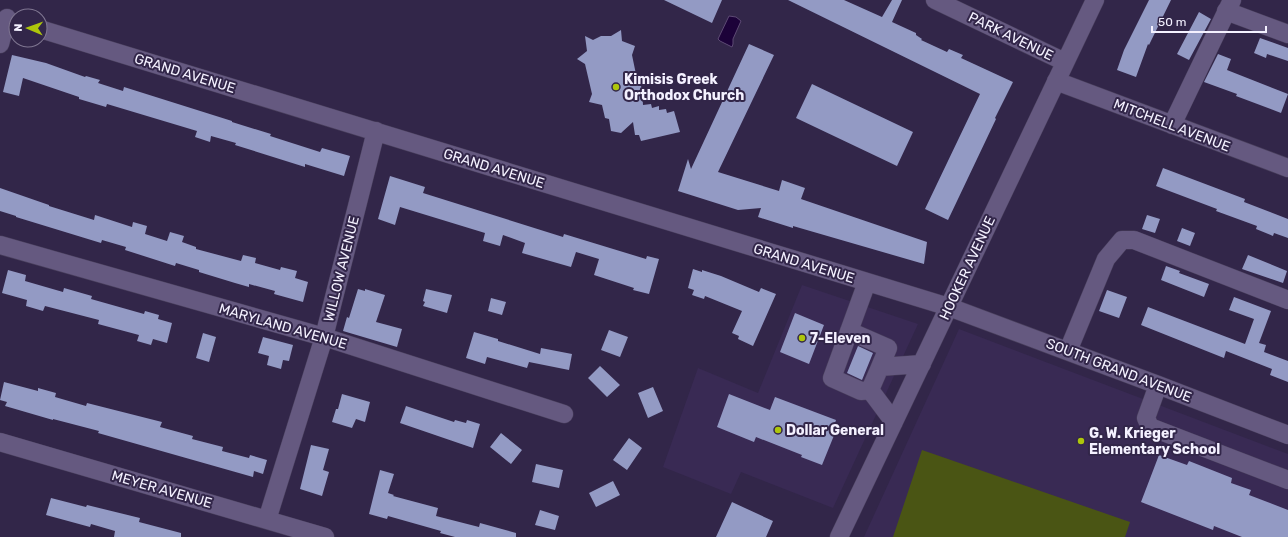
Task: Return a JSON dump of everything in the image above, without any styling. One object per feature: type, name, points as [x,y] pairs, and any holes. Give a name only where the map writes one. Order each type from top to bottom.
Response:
[{"type":"street","name":"PARK AVENUE","points":[[935,0],[1065,62]]},
{"type":"street","name":"HOOKER AVENUE","points":[[839,537],[1095,0]]},
{"type":"street","points":[[1172,125],[1229,6],[1288,34]]},
{"type":"street","points":[[0,44],[8,19]]},
{"type":"street","name":"GRAND AVENUE","points":[[48,31],[949,307]]},
{"type":"street","name":"MITCHELL AVENUE","points":[[1056,81],[1288,168]]},
{"type":"street","name":"WILLOW AVENUE","points":[[267,520],[324,337],[376,131]]},
{"type":"street","points":[[1068,351],[1106,259],[1122,240],[1134,240],[1288,300]]},
{"type":"street","name":"MARYLAND AVENUE","points":[[0,245],[324,337],[564,414]]},
{"type":"street","points":[[867,282],[832,378],[861,391],[870,390]]},
{"type":"street","name":"SOUTH GRAND AVENUE","points":[[949,307],[1288,435]]},
{"type":"street","points":[[849,331],[888,348],[870,390]]},
{"type":"street","points":[[880,367],[922,364]]},
{"type":"street","points":[[1158,385],[1146,418],[1150,427],[1288,480]]},
{"type":"street","points":[[870,390],[894,422]]},
{"type":"street","name":"MEYER AVENUE","points":[[0,442],[325,537]]},
{"type":"shaded area","points":[[729,16],[736,17],[741,21],[733,39],[732,47],[718,39]]},
{"type":"shaded area","points":[[802,285],[918,324],[833,508],[741,472],[731,494],[663,467],[698,368],[758,393]]},
{"type":"shaded area","name":"G. W. Krieger Elementary School","points":[[959,329],[1288,454],[1288,537],[864,537]]},
{"type":"green space","points":[[922,450],[1130,522],[1125,537],[893,537]]},
{"type":"building","points":[[664,0],[722,0],[712,23]]},
{"type":"building","points":[[788,0],[844,0],[882,17],[892,0],[902,0],[892,22],[916,33],[916,35],[922,39],[921,40],[947,52],[949,49],[963,55],[961,58],[1013,82],[948,220],[925,209],[980,94]]},
{"type":"building","points":[[1149,0],[1171,0],[1149,45],[1148,44],[1136,77],[1117,70],[1124,50]]},
{"type":"building","points":[[1199,12],[1211,19],[1189,60],[1177,54]]},
{"type":"building","name":"Kimisis Greek Orthodox Church","points":[[621,30],[622,41],[635,46],[632,55],[638,84],[642,89],[643,105],[651,104],[652,108],[659,106],[659,110],[666,109],[667,113],[674,111],[680,132],[641,141],[639,135],[635,135],[633,122],[621,133],[611,131],[609,119],[605,118],[602,105],[589,102],[592,94],[585,64],[577,59],[587,51],[585,36],[593,40],[601,36],[611,36]]},
{"type":"building","points":[[1260,38],[1288,48],[1288,61],[1267,54],[1266,58],[1254,53]]},
{"type":"building","points":[[749,44],[774,55],[718,172],[779,191],[782,180],[805,188],[801,199],[927,242],[924,264],[758,217],[761,208],[738,210],[678,191],[688,159],[691,169]]},
{"type":"building","points":[[1218,54],[1231,59],[1227,70],[1288,94],[1281,113],[1204,82]]},
{"type":"building","points":[[12,55],[46,63],[85,77],[100,80],[98,83],[123,91],[124,87],[232,121],[271,134],[270,136],[320,152],[322,148],[350,156],[344,176],[305,164],[305,167],[211,136],[210,142],[195,137],[197,131],[107,104],[106,107],[79,99],[79,97],[23,78],[19,96],[3,92]]},
{"type":"building","points":[[812,84],[913,132],[897,166],[796,118]]},
{"type":"building","points":[[1163,168],[1245,199],[1244,202],[1288,219],[1288,238],[1274,233],[1273,236],[1256,229],[1257,226],[1156,186]]},
{"type":"building","points":[[390,176],[425,187],[423,193],[563,237],[564,234],[646,259],[647,256],[659,259],[649,294],[633,290],[634,288],[594,275],[599,259],[576,252],[571,267],[522,253],[525,243],[503,235],[500,246],[483,241],[485,233],[400,207],[395,225],[378,219]]},
{"type":"building","points":[[0,188],[49,206],[94,220],[95,215],[132,227],[133,222],[147,226],[145,234],[167,241],[170,232],[184,236],[182,242],[196,247],[196,249],[241,261],[243,255],[256,258],[255,263],[280,270],[281,267],[297,271],[295,278],[308,282],[303,302],[274,294],[275,291],[249,284],[249,287],[199,272],[199,270],[176,263],[175,266],[125,250],[126,247],[102,240],[101,243],[0,211]]},
{"type":"building","points":[[1147,215],[1160,219],[1155,233],[1142,229]]},
{"type":"building","points":[[1182,228],[1195,233],[1190,246],[1177,241]]},
{"type":"building","points":[[1248,255],[1287,271],[1283,283],[1242,269]]},
{"type":"building","points":[[1166,266],[1180,271],[1179,273],[1209,284],[1204,297],[1161,280]]},
{"type":"building","points":[[693,269],[702,272],[702,270],[721,276],[759,292],[761,288],[776,294],[753,346],[738,339],[739,336],[732,333],[742,311],[705,296],[704,299],[692,295],[694,290],[688,288]]},
{"type":"building","points":[[8,270],[26,275],[25,281],[63,292],[64,288],[92,296],[91,299],[144,314],[145,311],[159,315],[158,319],[172,323],[167,343],[153,339],[151,345],[137,341],[139,335],[98,324],[99,320],[45,306],[43,311],[26,306],[27,300],[2,293]]},
{"type":"building","points":[[358,289],[365,291],[365,289],[385,295],[376,322],[402,329],[397,347],[343,331],[347,317],[349,318]]},
{"type":"building","points":[[426,289],[452,295],[447,313],[423,306],[425,302],[423,301]]},
{"type":"building","points":[[1107,290],[1127,297],[1119,318],[1099,311]]},
{"type":"building","points":[[1234,297],[1271,311],[1259,343],[1266,345],[1264,352],[1288,361],[1288,382],[1270,375],[1272,369],[1226,351],[1224,358],[1141,325],[1148,307],[1245,344],[1254,319],[1229,310]]},
{"type":"building","points":[[491,298],[506,302],[502,315],[488,311]]},
{"type":"building","name":"7-Eleven","points":[[795,313],[824,325],[809,364],[780,352]]},
{"type":"building","points":[[609,330],[628,337],[620,357],[601,350]]},
{"type":"building","points":[[474,332],[540,354],[541,348],[572,354],[569,370],[529,362],[527,368],[487,357],[485,364],[466,358]]},
{"type":"building","points":[[203,333],[216,337],[209,362],[196,358]]},
{"type":"building","points":[[263,337],[293,345],[289,361],[283,360],[281,369],[267,365],[269,356],[258,353]]},
{"type":"building","points":[[858,346],[873,353],[862,380],[847,373]]},
{"type":"building","points":[[600,366],[620,385],[607,397],[588,378]]},
{"type":"building","points":[[4,382],[38,391],[38,388],[56,393],[55,397],[86,406],[87,403],[162,422],[160,427],[193,436],[192,439],[223,447],[222,451],[249,458],[250,455],[267,460],[263,474],[254,471],[253,477],[98,433],[99,431],[5,406],[7,402],[0,400]]},
{"type":"building","points":[[653,387],[663,411],[648,418],[638,393]]},
{"type":"building","points":[[342,394],[370,402],[365,422],[356,419],[352,428],[332,422],[336,409],[338,409]]},
{"type":"building","name":"Dollar General","points":[[729,394],[770,410],[775,397],[836,420],[832,432],[835,433],[822,465],[801,457],[802,455],[756,437],[754,442],[717,427]]},
{"type":"building","points":[[406,406],[454,422],[455,420],[466,423],[467,420],[480,424],[473,448],[400,423]]},
{"type":"building","points":[[501,433],[522,450],[511,464],[490,447]]},
{"type":"building","points":[[629,438],[642,448],[627,470],[613,460]]},
{"type":"building","points":[[311,445],[329,449],[323,470],[329,472],[322,496],[300,489]]},
{"type":"building","points":[[1159,455],[1187,465],[1189,461],[1232,478],[1231,483],[1251,490],[1249,495],[1288,510],[1288,537],[1242,537],[1214,526],[1213,530],[1141,502]]},
{"type":"building","points":[[536,464],[563,470],[559,488],[532,482]]},
{"type":"building","points":[[380,470],[394,474],[388,493],[394,495],[393,496],[438,508],[436,516],[479,527],[480,523],[516,533],[516,537],[455,537],[440,533],[441,531],[388,516],[387,519],[369,514]]},
{"type":"building","points":[[613,481],[620,495],[596,507],[589,493]]},
{"type":"building","points":[[51,498],[140,518],[139,522],[181,533],[181,537],[114,537],[115,531],[91,524],[90,527],[46,515]]},
{"type":"building","points":[[732,502],[773,521],[766,537],[716,537]]},
{"type":"building","points":[[540,510],[559,516],[555,530],[535,525]]},
{"type":"place","name":"Kimisis Greek Orthodox Church","points":[[616,87]]},
{"type":"place","name":"7-Eleven","points":[[802,338]]},
{"type":"place","name":"Dollar General","points":[[778,430]]},
{"type":"place","name":"G. W. Krieger Elementary School","points":[[1081,441]]}]
